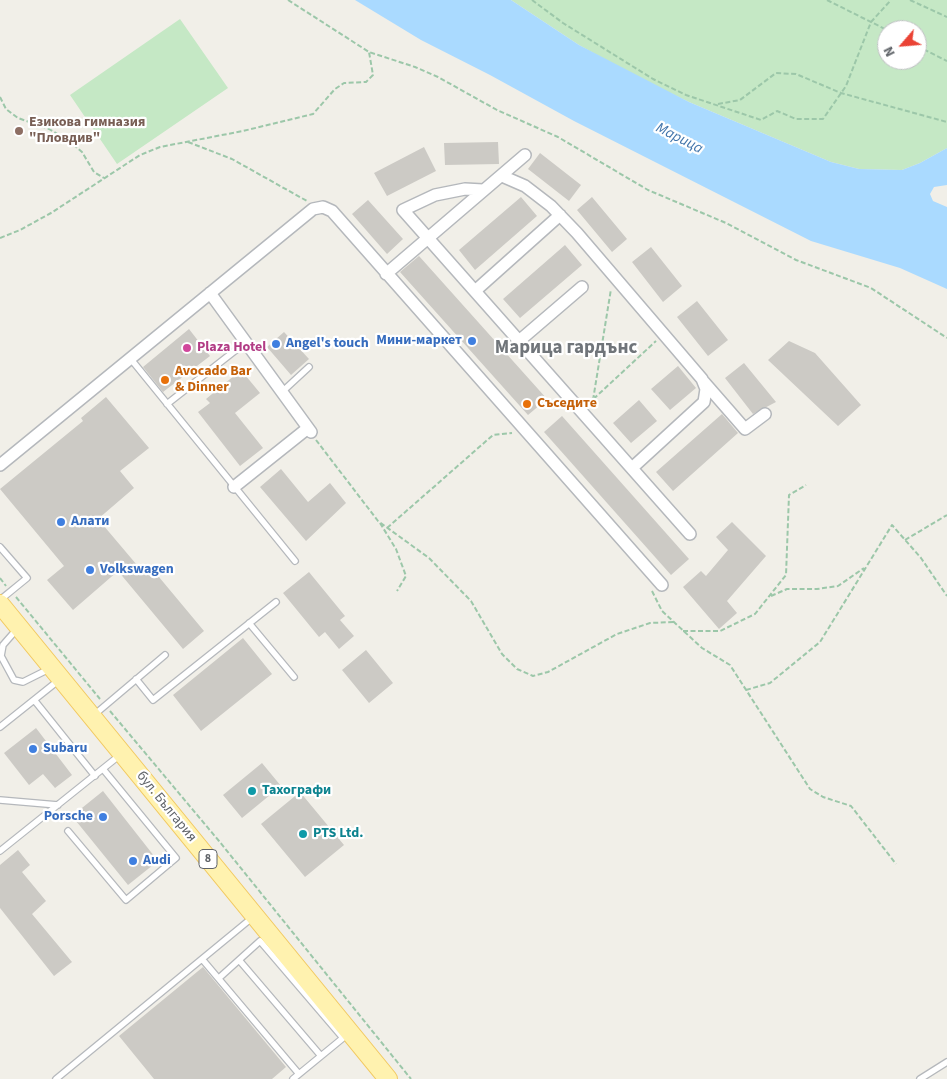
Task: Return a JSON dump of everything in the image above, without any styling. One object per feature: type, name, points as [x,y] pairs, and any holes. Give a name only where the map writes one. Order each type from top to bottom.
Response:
[{"type":"main road","name":"бул. България","points":[[5,598],[19,627],[56,673],[99,711],[122,754],[388,1079]]},
{"type":"street","points":[[386,274],[525,155]]},
{"type":"street","points":[[502,176],[525,186],[560,216],[613,275],[744,429],[765,414]]},
{"type":"street","points":[[484,190],[464,189],[435,195],[404,210],[690,534]]},
{"type":"street","points":[[0,465],[313,209],[323,207],[332,211],[662,585]]},
{"type":"street","points":[[475,291],[560,216]]},
{"type":"street","points":[[519,341],[582,287]]},
{"type":"street","points":[[210,292],[309,430],[234,487]]},
{"type":"street","points":[[632,468],[704,402],[706,389],[702,379]]},
{"type":"lane","points":[[167,404],[246,342]]},
{"type":"lane","points":[[130,358],[294,561]]},
{"type":"lane","points":[[282,391],[309,367]]},
{"type":"lane","points":[[0,547],[27,578],[5,598],[0,600]]},
{"type":"lane","points":[[136,679],[153,700],[276,602]]},
{"type":"lane","points":[[249,623],[294,677]]},
{"type":"lane","points":[[19,627],[3,645],[1,656],[14,680],[23,682],[56,673]]},
{"type":"lane","points":[[99,711],[165,655]]},
{"type":"lane","points":[[0,727],[35,701],[56,673]]},
{"type":"lane","points":[[35,701],[95,776]]},
{"type":"lane","points":[[0,851],[122,754]]},
{"type":"lane","points":[[68,831],[126,900],[176,858],[102,769]]},
{"type":"lane","points":[[0,800],[58,805]]},
{"type":"lane","points":[[56,1079],[255,916]]},
{"type":"lane","points":[[219,978],[260,941],[343,1038],[293,1079]]},
{"type":"lane","points":[[202,959],[299,1074]]},
{"type":"lane","points":[[239,960],[321,1056]]},
{"type":"lane","points":[[920,1079],[947,1062]]},
{"type":"path","points":[[288,0],[369,52],[415,67],[438,77],[497,110],[558,137],[648,190],[726,223],[783,254],[871,288],[947,338]]},
{"type":"path","points":[[532,0],[563,23],[652,79],[686,95],[760,120],[777,112],[796,120],[823,119],[841,93],[871,22],[891,0]]},
{"type":"path","points":[[827,0],[877,25]]},
{"type":"path","points":[[910,0],[947,18]]},
{"type":"path","points":[[927,51],[947,61]]},
{"type":"path","points":[[0,238],[28,226],[140,155],[188,141],[244,131],[313,114],[344,83],[366,82],[373,75],[369,52]]},
{"type":"path","points":[[715,105],[740,100],[776,74],[796,74],[841,93],[947,122]]},
{"type":"path","points":[[0,97],[6,109],[18,118],[49,130],[68,140],[82,152],[94,172],[104,178]]},
{"type":"path","points":[[188,141],[232,159],[306,200],[313,209]]},
{"type":"path","points":[[593,400],[613,275]]},
{"type":"path","points":[[581,411],[664,335]]},
{"type":"path","points":[[309,430],[378,521],[396,549],[406,576],[398,591]]},
{"type":"path","points":[[387,528],[493,435],[524,430]]},
{"type":"path","points":[[684,631],[720,631],[755,614],[786,575],[789,495],[806,485]]},
{"type":"path","points":[[905,540],[947,515]]},
{"type":"path","points":[[378,521],[429,558],[470,601],[502,654],[516,669],[533,676],[548,672],[617,634],[650,623],[674,622]]},
{"type":"path","points":[[746,690],[770,683],[820,642],[892,525],[921,558],[947,596]]},
{"type":"path","points":[[769,597],[786,589],[817,589],[838,586],[866,567]]},
{"type":"path","points":[[648,569],[650,588],[662,611],[702,648],[730,665],[810,789],[823,797],[851,806],[896,864]]},
{"type":"path","points":[[0,578],[5,598],[99,711],[225,849],[411,1079]]},
{"type":"green space","points":[[511,0],[947,0],[947,148],[920,163],[902,170],[859,169],[831,162],[689,102],[635,76],[579,45]]},
{"type":"green space","points":[[180,19],[228,88],[117,164],[70,95]]},
{"type":"water","name":"Марица","points":[[355,0],[511,0],[579,45],[689,102],[831,162],[859,169],[902,170],[920,163],[947,148],[947,185],[934,187],[930,194],[933,201],[947,207],[947,289],[900,268],[811,241],[574,121],[421,40]]},
{"type":"building","points":[[498,142],[499,164],[445,165],[444,143]]},
{"type":"building","points":[[424,147],[436,171],[387,196],[374,173]]},
{"type":"building","points":[[540,153],[581,185],[569,201],[528,169]]},
{"type":"building","points":[[521,197],[537,216],[475,270],[459,250]]},
{"type":"building","points":[[592,197],[627,239],[612,252],[577,210]]},
{"type":"building","points":[[368,200],[403,239],[387,254],[352,214]]},
{"type":"building","points":[[565,245],[582,265],[520,318],[503,299]]},
{"type":"building","points":[[651,247],[682,286],[663,302],[632,262]]},
{"type":"building","points":[[419,256],[547,399],[528,415],[400,272]]},
{"type":"building","points":[[697,301],[728,340],[708,356],[677,317]]},
{"type":"building","name":"Avocado Bar & Dinner","points":[[189,329],[210,356],[163,392],[143,367]]},
{"type":"building","points":[[284,332],[309,359],[291,375],[267,347]]},
{"type":"building","points":[[789,341],[815,353],[861,405],[838,426],[768,360]]},
{"type":"building","points":[[744,363],[776,402],[753,414],[725,378]]},
{"type":"building","points":[[678,366],[696,388],[670,410],[651,389]]},
{"type":"building","points":[[241,370],[260,393],[235,413],[263,448],[240,466],[198,412],[210,403],[206,399]]},
{"type":"building","points":[[106,397],[149,448],[120,471],[134,488],[98,519],[142,571],[149,565],[204,631],[183,649],[118,571],[73,610],[47,580],[64,566],[0,489],[83,421],[81,418]]},
{"type":"building","points":[[639,400],[657,421],[631,443],[613,423]]},
{"type":"building","points":[[722,414],[738,433],[673,491],[656,472]]},
{"type":"building","points":[[562,416],[689,559],[671,575],[544,432]]},
{"type":"building","points":[[281,469],[308,502],[330,483],[346,503],[306,541],[260,487]]},
{"type":"building","points":[[732,522],[766,556],[727,601],[737,613],[719,629],[683,587],[701,571],[706,576],[728,550],[716,537]]},
{"type":"building","points":[[309,572],[345,616],[340,620],[354,636],[339,649],[325,632],[319,637],[283,593]]},
{"type":"building","points":[[243,638],[272,674],[201,731],[173,695]]},
{"type":"building","points":[[366,650],[393,683],[369,703],[342,670]]},
{"type":"building","points":[[36,728],[72,775],[55,788],[43,774],[29,785],[4,753]]},
{"type":"building","name":"Тахографи","points":[[262,763],[281,786],[242,818],[223,795]]},
{"type":"building","points":[[103,791],[158,861],[128,885],[72,816]]},
{"type":"building","name":"PTS Ltd.","points":[[300,792],[344,845],[305,877],[261,824]]},
{"type":"building","points":[[18,850],[30,865],[22,872],[46,901],[32,914],[72,962],[54,976],[0,908],[0,865]]},
{"type":"building","points":[[203,967],[286,1067],[272,1079],[154,1079],[119,1036]]},
{"type":"place","name":"Езикова гимназия \"Пловдив\"","points":[[19,131]]},
{"type":"place","name":"Мини-маркет","points":[[472,341]]},
{"type":"place","name":"Angel's touch","points":[[276,344]]},
{"type":"place","name":"Plaza Hotel","points":[[187,348]]},
{"type":"place","name":"Avocado Bar & Dinner","points":[[165,380]]},
{"type":"place","name":"Съседите","points":[[527,404]]},
{"type":"place","name":"Алати","points":[[61,522]]},
{"type":"place","name":"Volkswagen","points":[[90,570]]},
{"type":"place","name":"Subaru","points":[[33,749]]},
{"type":"place","name":"Тахографи","points":[[252,791]]},
{"type":"place","name":"Porsche","points":[[103,817]]},
{"type":"place","name":"PTS Ltd.","points":[[303,834]]},
{"type":"place","name":"Audi","points":[[133,861]]},
{"type":"district","name":"Марица гардънс","points":[[566,349]]}]
